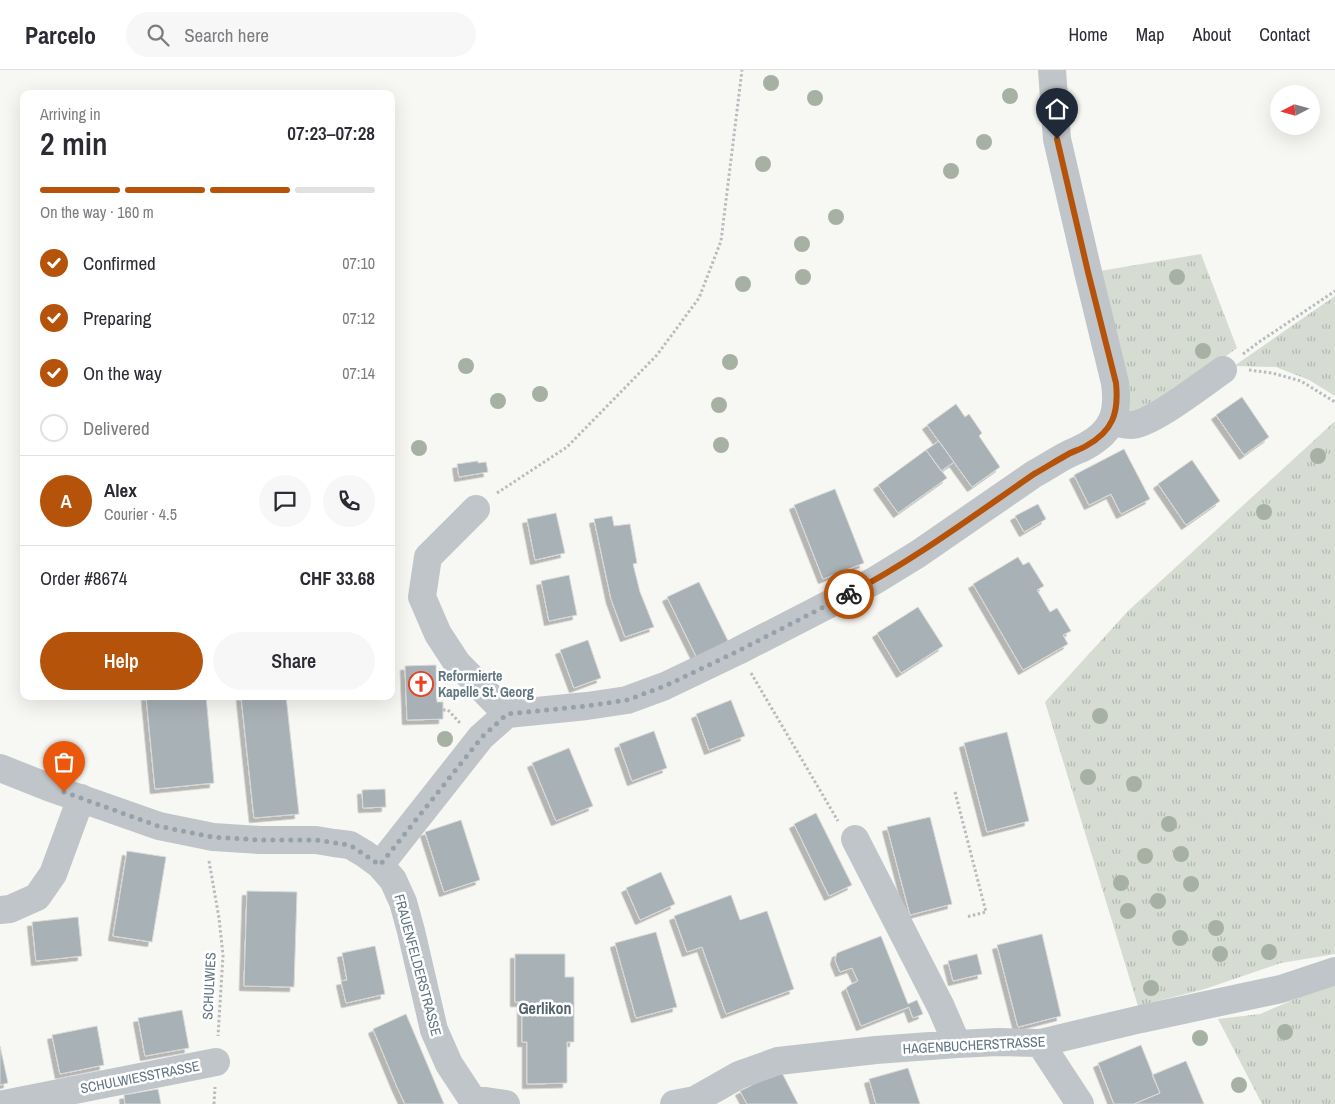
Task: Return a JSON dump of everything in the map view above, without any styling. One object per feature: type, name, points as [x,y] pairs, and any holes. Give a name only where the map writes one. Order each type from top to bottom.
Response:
[{"type":"street","points":[[380,865],[482,737],[507,714],[627,700],[665,686],[874,581],[918,554],[1034,474],[1086,446],[1102,435],[1112,422],[1117,396],[1116,383],[1057,139],[1052,70]]},
{"type":"street","points":[[1112,422],[1132,425],[1157,416],[1223,370]]},
{"type":"street","points":[[476,509],[428,557],[422,597],[438,634],[457,663],[507,714]]},
{"type":"street","name":"FRAUENFELDERSTRASSE","points":[[0,768],[158,826],[212,837],[260,840],[316,840],[350,845],[380,865],[393,880],[403,902],[434,1030],[469,1102]]},
{"type":"street","points":[[0,910],[10,909],[37,897],[43,889],[53,874],[80,798]]},
{"type":"street","points":[[855,840],[941,1007],[957,1044]]},
{"type":"street","name":"HAGENBUCHERSTRASSE","points":[[689,1103],[739,1075],[778,1061],[876,1050],[957,1044],[998,1042],[1040,1043],[1281,989],[1335,971]]},
{"type":"street","points":[[1040,1043],[1080,1104]]},
{"type":"street","name":"SCHULWIESSTRASSE","points":[[4,1104],[216,1062]]},
{"type":"street","points":[[469,1102],[506,1104]]},
{"type":"path","points":[[476,509],[499,491],[567,447],[657,356],[699,298],[721,241],[742,70]]},
{"type":"path","points":[[1223,370],[1259,342],[1335,291]]},
{"type":"path","points":[[1223,370],[1254,370],[1301,381],[1335,402]]},
{"type":"path","points":[[738,651],[839,822],[855,840]]},
{"type":"path","points":[[955,792],[986,912],[966,917]]},
{"type":"path","name":"SCHULWIES","points":[[211,870],[223,955],[214,1104]]},
{"type":"green space","points":[[1201,254],[1237,348],[1150,412],[1128,416],[1094,272]]},
{"type":"green space","points":[[1335,296],[1335,396],[1309,380],[1276,367],[1234,366]]},
{"type":"green space","points":[[1335,421],[1335,954],[1281,963],[1205,989],[1138,1006],[1045,702],[1128,611]]},
{"type":"green space","points":[[1335,982],[1335,1104],[1262,1104],[1218,1019],[1260,1014]]},
{"type":"building","points":[[1242,397],[1269,437],[1244,455],[1216,415]]},
{"type":"building","points":[[956,404],[965,417],[969,414],[982,433],[979,436],[1000,467],[972,487],[927,425]]},
{"type":"building","points":[[939,441],[954,462],[941,471],[926,450]]},
{"type":"building","points":[[1124,449],[1150,499],[1121,514],[1111,494],[1089,505],[1074,475]]},
{"type":"building","points":[[926,450],[947,478],[898,513],[878,485]]},
{"type":"building","points":[[1192,460],[1220,501],[1186,525],[1158,484]]},
{"type":"building","points":[[478,461],[478,463],[486,462],[488,472],[459,477],[457,464]]},
{"type":"building","points":[[835,489],[864,563],[823,579],[794,505]]},
{"type":"building","points":[[1038,504],[1046,519],[1024,532],[1015,516]]},
{"type":"building","points":[[556,513],[565,553],[535,560],[527,519]]},
{"type":"building","points":[[612,516],[614,526],[630,524],[637,563],[633,564],[640,592],[654,627],[625,637],[611,599],[594,519]]},
{"type":"building","points":[[1018,557],[1023,565],[1029,562],[1044,586],[1037,590],[1050,612],[1057,608],[1071,631],[1063,635],[1068,644],[1023,670],[973,584]]},
{"type":"building","points":[[569,575],[577,615],[549,621],[541,581]]},
{"type":"building","points":[[699,582],[729,643],[697,658],[667,597]]},
{"type":"building","points":[[918,607],[943,646],[901,673],[877,633]]},
{"type":"building","points":[[588,640],[601,678],[574,688],[560,650]]},
{"type":"building","name":"Reformierte Kapelle St. Georg","points":[[436,665],[437,702],[443,702],[443,719],[407,720],[405,666]]},
{"type":"building","points":[[146,700],[206,700],[214,783],[155,789]]},
{"type":"building","points":[[241,700],[286,700],[299,814],[254,818]]},
{"type":"building","points":[[731,700],[745,736],[709,750],[696,714]]},
{"type":"building","points":[[654,731],[667,768],[632,781],[619,744]]},
{"type":"building","points":[[1007,732],[1029,821],[987,832],[964,743]]},
{"type":"building","points":[[569,748],[593,806],[556,821],[532,763]]},
{"type":"building","points":[[385,789],[386,807],[363,808],[362,790]]},
{"type":"building","points":[[816,813],[852,885],[829,896],[794,824]]},
{"type":"building","points":[[930,817],[952,904],[910,915],[887,827]]},
{"type":"building","points":[[461,820],[480,880],[444,892],[425,832]]},
{"type":"building","points":[[127,851],[166,857],[152,942],[113,936]]},
{"type":"building","points":[[661,872],[675,904],[640,920],[626,888]]},
{"type":"building","points":[[247,891],[297,892],[294,987],[244,986]]},
{"type":"building","points":[[731,895],[740,920],[767,911],[794,989],[726,1014],[702,947],[687,952],[674,916]]},
{"type":"building","points":[[78,917],[82,956],[36,961],[32,922]]},
{"type":"building","points":[[656,932],[677,1007],[636,1018],[615,943]]},
{"type":"building","points":[[1042,934],[1061,1016],[1018,1027],[997,945]]},
{"type":"building","points":[[881,936],[908,1004],[917,1000],[923,1014],[913,1018],[909,1007],[861,1026],[846,988],[858,981],[852,968],[840,972],[835,960],[837,953]]},
{"type":"building","points":[[375,946],[385,994],[346,1003],[341,981],[347,980],[342,953]]},
{"type":"building","points":[[515,954],[565,954],[565,977],[574,977],[574,1042],[567,1042],[567,1083],[527,1084],[527,1042],[522,1042],[522,1002],[515,1002]]},
{"type":"building","points":[[977,954],[982,974],[953,981],[948,961]]},
{"type":"building","points":[[182,1010],[189,1048],[145,1056],[138,1018]]},
{"type":"building","points":[[406,1014],[444,1104],[405,1104],[397,1087],[373,1029]]},
{"type":"building","points":[[97,1026],[104,1065],[60,1074],[52,1035]]},
{"type":"building","points":[[1141,1045],[1160,1093],[1134,1104],[1114,1104],[1098,1063]]},
{"type":"building","points":[[0,1046],[8,1083],[0,1085]]},
{"type":"building","points":[[1186,1061],[1204,1104],[1134,1104],[1160,1093],[1152,1075]]},
{"type":"building","points":[[908,1068],[920,1104],[876,1104],[869,1079]]},
{"type":"building","points":[[781,1071],[798,1104],[747,1104],[740,1091]]},
{"type":"building","points":[[158,1089],[161,1104],[125,1104],[124,1095]]},
{"type":"way so far","points":[[64,792],[174,830],[242,840],[316,840],[350,845],[380,865],[482,737],[507,714],[627,700],[665,686],[849,594]]},
{"type":"place","name":"Reformierte Kapelle St. Georg","points":[[421,684]]},
{"type":"district","name":"Gerlikon","points":[[545,1008]]},
{"type":"route","points":[[849,594],[918,554],[1034,474],[1086,446],[1102,435],[1112,422],[1117,396],[1116,383],[1057,139]]}]
